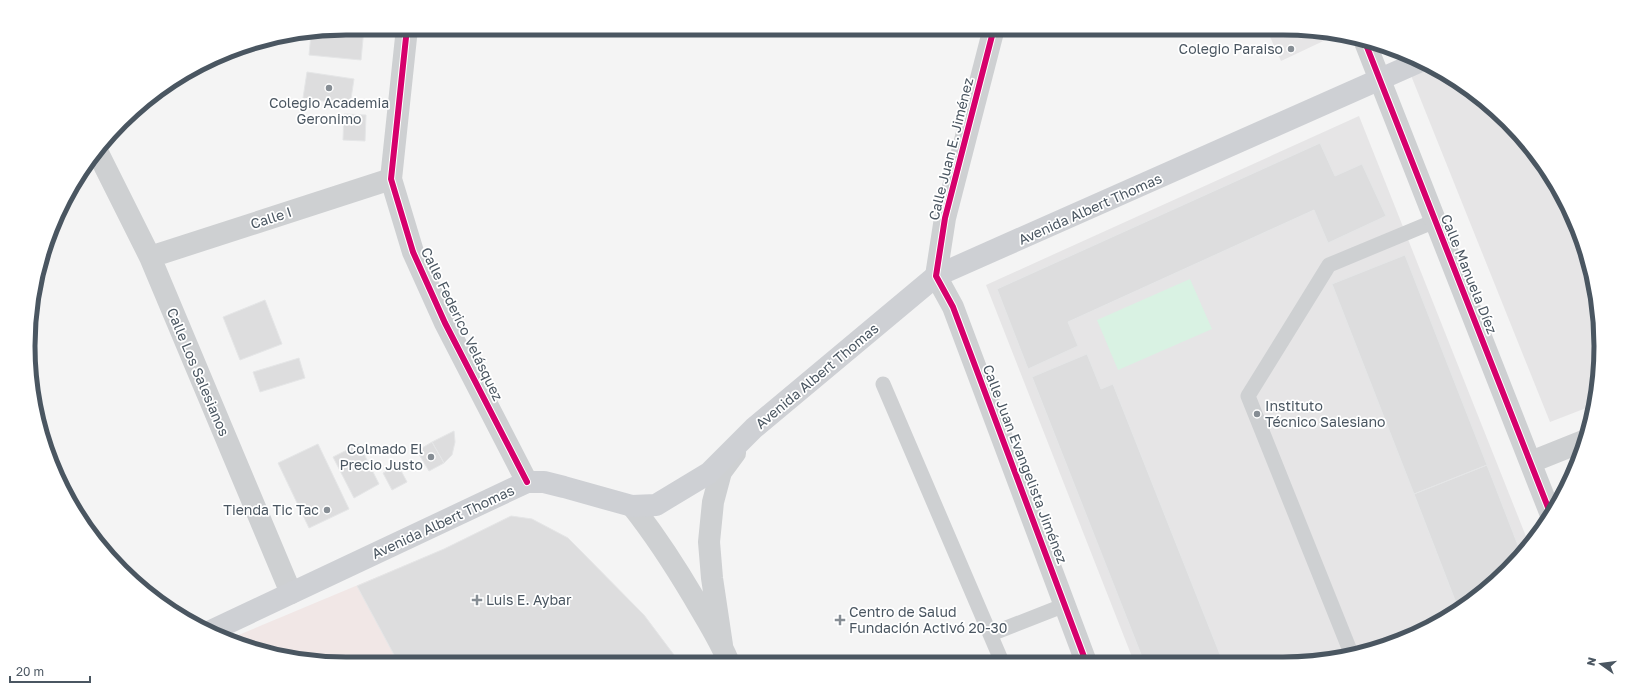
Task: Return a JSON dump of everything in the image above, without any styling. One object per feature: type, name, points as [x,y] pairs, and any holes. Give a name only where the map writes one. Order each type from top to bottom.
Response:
[{"type":"main road","name":"Avenida Albert Thomas","points":[[216,628],[527,482],[544,482],[632,506],[656,506],[708,473],[754,428],[936,276],[1380,81],[1414,64]]},
{"type":"street","name":"Calle Federico Velásquez","points":[[406,35],[391,179],[413,252],[442,316],[527,482]]},
{"type":"street","name":"Calle Juan E. Jiménez","points":[[936,276],[946,218],[992,35]]},
{"type":"street","name":"Calle Manuela Díez","points":[[1367,47],[1548,508]]},
{"type":"street","name":"Calle Los Salesianos","points":[[100,156],[150,257],[291,593]]},
{"type":"street","name":"Calle I","points":[[150,257],[391,179]]},
{"type":"street","name":"Calle Juan Evangelista Jiménez","points":[[936,276],[953,307],[1084,657]]},
{"type":"street","points":[[725,654],[712,578],[709,542],[714,502],[721,472],[754,428]]},
{"type":"street","points":[[1531,462],[1578,443]]},
{"type":"street","points":[[632,506],[648,526],[680,576],[725,654]]},
{"type":"lane","points":[[1350,650],[1248,396],[1329,265],[1435,221]]},
{"type":"lane","points":[[883,384],[1000,657]]},
{"type":"lane","points":[[991,634],[1065,605]]},
{"type":"shaded area","name":"Colegio Paraiso","points":[[1269,35],[1328,39],[1281,61]]},
{"type":"shaded area","points":[[1405,60],[1421,67],[1456,87],[1503,126],[1542,173],[1562,208],[1570,227],[1583,266],[1591,305],[1594,346],[1591,387],[1588,407],[1550,422]]},
{"type":"shaded area","name":"Instituto Técnico Salesiano","points":[[1359,116],[1527,539],[1503,566],[1456,605],[1421,625],[1363,646],[1324,654],[1283,657],[1132,657],[986,285]]},
{"type":"shaded area","name":"Luis E. Aybar","points":[[511,516],[532,519],[568,538],[644,615],[676,657],[346,657],[285,651],[236,636],[444,549]]},
{"type":"green space","points":[[1190,279],[1212,329],[1118,370],[1097,320]]},
{"type":"building","points":[[363,35],[361,60],[309,55],[311,37]]},
{"type":"building","name":"Colegio Academia Geronimo","points":[[307,72],[354,79],[350,105],[303,98]]},
{"type":"building","points":[[344,114],[366,115],[365,141],[343,140]]},
{"type":"building","points":[[1320,143],[1335,176],[1362,164],[1386,216],[1328,243],[1314,210],[1068,322],[1078,346],[1028,369],[997,289]]},
{"type":"building","points":[[1405,255],[1487,465],[1414,494],[1332,284]]},
{"type":"building","points":[[265,300],[282,344],[240,360],[223,317]]},
{"type":"building","points":[[1087,354],[1101,389],[1113,384],[1221,657],[1142,657],[1032,377]]},
{"type":"building","points":[[299,358],[305,378],[260,392],[253,372]]},
{"type":"building","points":[[454,431],[455,442],[452,455],[444,463],[432,442]]},
{"type":"building","name":"Colmado El Precio Justo","points":[[432,442],[444,463],[429,471],[417,451]]},
{"type":"building","points":[[318,444],[349,509],[309,528],[278,463]]},
{"type":"building","points":[[359,444],[379,484],[354,498],[333,457]]},
{"type":"building","points":[[398,465],[407,482],[392,490],[383,473]]},
{"type":"building","points":[[1487,465],[1519,548],[1488,580],[1457,605],[1414,494]]},
{"type":"building","name":"Luis E. Aybar","points":[[511,516],[532,519],[568,538],[644,615],[676,657],[395,657],[357,586],[444,549]]},
{"type":"cycle path","points":[[406,35],[391,179],[413,252],[445,323],[527,482]]},
{"type":"cycle path","points":[[992,35],[945,218],[936,276],[953,307],[1084,657]]},
{"type":"cycle path","points":[[1367,47],[1548,508]]},
{"type":"place","name":"Colegio Paraiso","points":[[1291,49]]},
{"type":"place","name":"Colegio Academia Geronimo","points":[[329,88]]},
{"type":"place","name":"Instituto Técnico Salesiano","points":[[1257,414]]},
{"type":"place","name":"Colmado El Precio Justo","points":[[431,457]]},
{"type":"place","name":"Tienda Tic Tac","points":[[327,510]]},
{"type":"place","name":"Luis E. Aybar","points":[[477,600]]},
{"type":"place","name":"Centro de Salud Fundación Activó 20-30","points":[[840,620]]}]
